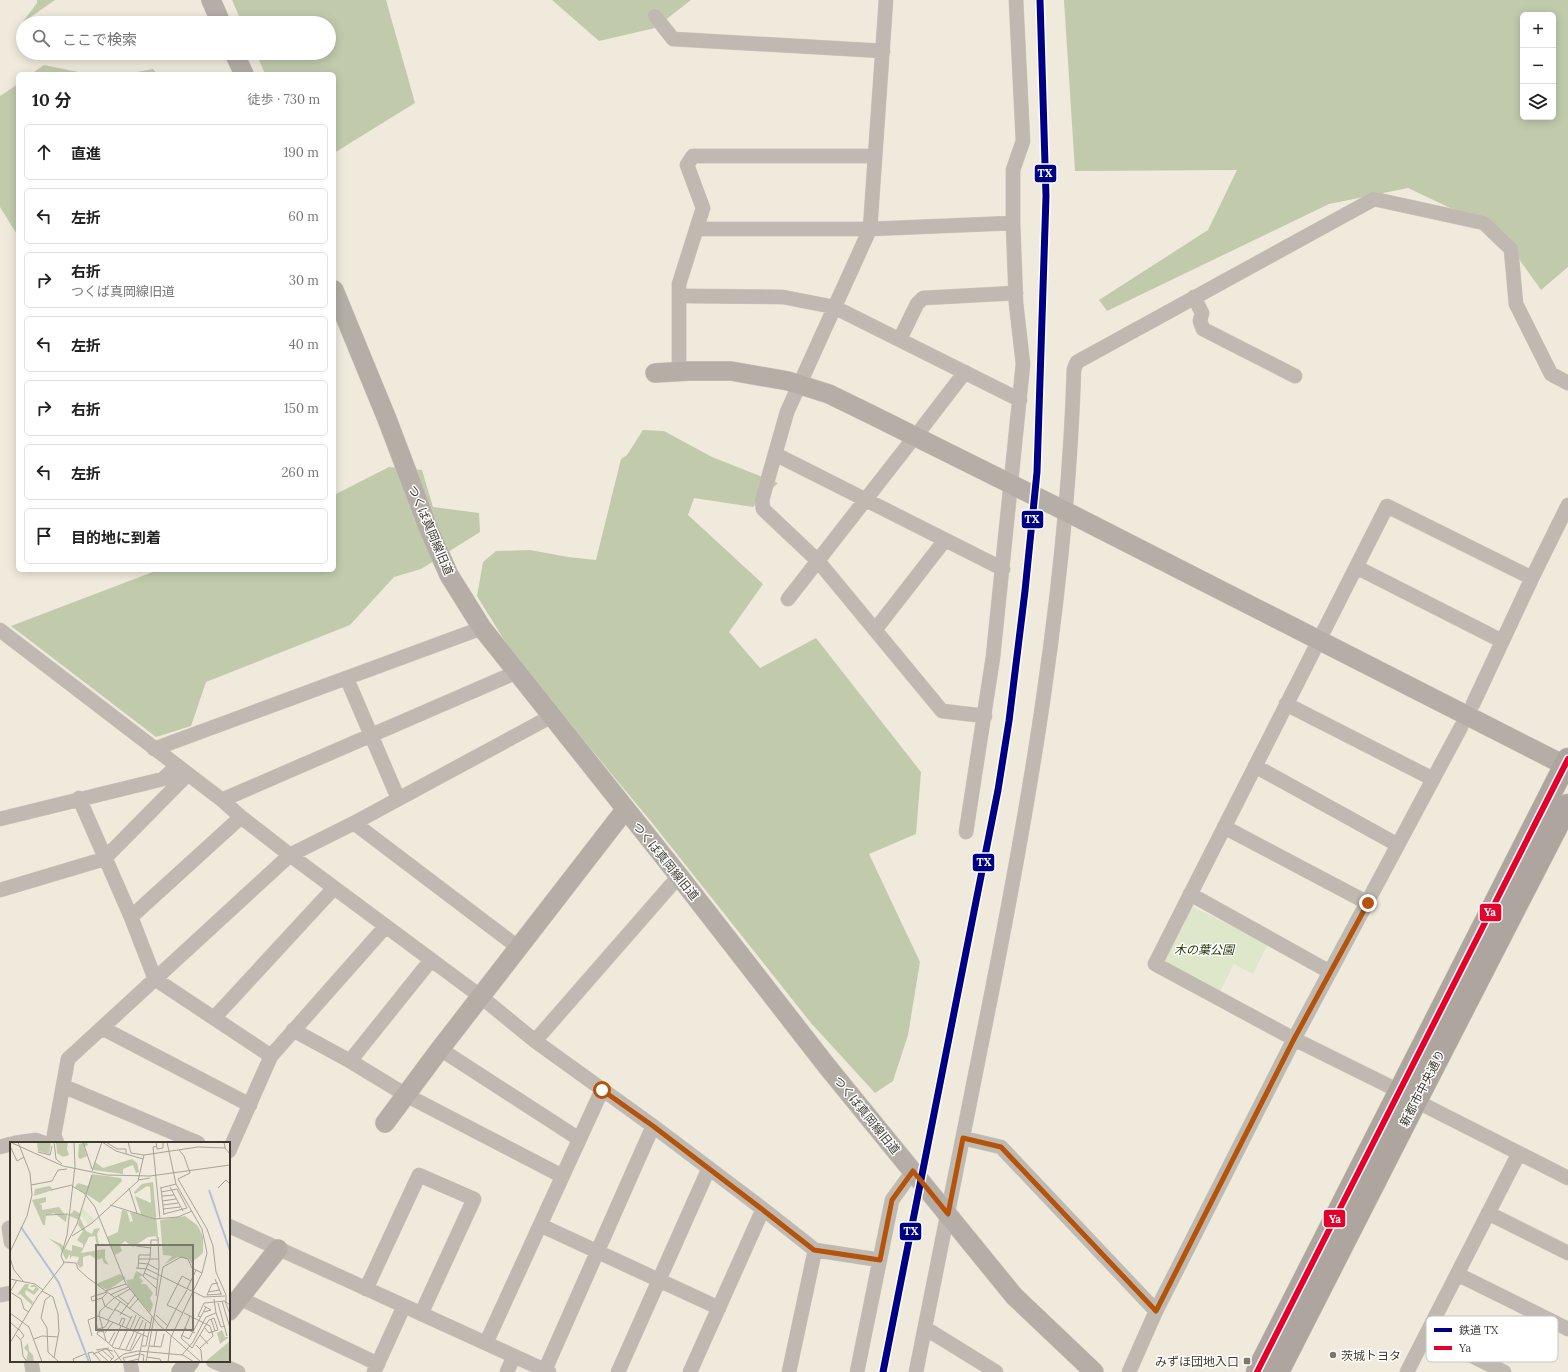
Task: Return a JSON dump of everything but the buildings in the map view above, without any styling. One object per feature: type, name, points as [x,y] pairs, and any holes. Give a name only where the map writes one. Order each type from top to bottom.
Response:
[{"type":"main road","name":"新都市中央通り","points":[[1278,1372],[1407,1096],[1567,764]]},
{"type":"main road","name":"新都市中央通り","points":[[1257,1372],[1407,1096],[1568,805]]},
{"type":"street","points":[[211,0],[218,16]]},
{"type":"street","points":[[886,0],[870,229],[787,412],[762,500],[763,509],[818,561],[942,711],[985,716]]},
{"type":"street","points":[[966,832],[985,716],[1003,569],[1023,364],[1016,293],[1013,223],[1013,170],[1024,141],[1016,0]]},
{"type":"street","points":[[654,16],[673,39],[883,51]]},
{"type":"street","points":[[237,60],[243,72]]},
{"type":"street","points":[[679,371],[679,284],[703,208],[687,165],[694,156],[875,156]]},
{"type":"street","points":[[916,1372],[1013,886],[1030,793],[1047,677],[1066,511],[1075,365],[1079,360],[1374,199],[1484,223],[1511,249],[1516,304],[1551,374],[1568,383]]},
{"type":"street","points":[[696,229],[870,229],[1013,223]]},
{"type":"street","points":[[900,339],[917,304],[923,298],[1016,293]]},
{"type":"street","name":"つくば真岡線旧道","points":[[336,295],[387,419],[429,530],[449,574],[482,628],[625,810],[679,876],[826,1065],[1014,1296],[1094,1372]]},
{"type":"street","points":[[687,296],[783,296],[834,307],[1020,400]]},
{"type":"street","points":[[1194,297],[1202,313],[1200,321],[1203,329],[1295,376]]},
{"type":"street","points":[[655,373],[679,371],[731,371],[799,384],[828,394],[1066,511],[1567,764]]},
{"type":"street","points":[[922,428],[965,372]]},
{"type":"street","points":[[788,599],[909,444]]},
{"type":"street","points":[[775,454],[1003,569]]},
{"type":"street","points":[[1473,704],[1568,505]]},
{"type":"street","points":[[1532,578],[1387,506],[1155,964],[1294,1039],[1568,1178]]},
{"type":"street","points":[[875,630],[945,540]]},
{"type":"street","points":[[1356,567],[1502,641]]},
{"type":"street","points":[[154,749],[482,628]]},
{"type":"street","points":[[0,630],[222,800],[241,818],[480,996],[535,1041],[709,1168],[814,1250],[880,1260]]},
{"type":"street","points":[[222,800],[517,672]]},
{"type":"street","points":[[347,679],[398,798]]},
{"type":"street","points":[[1286,704],[1434,779]]},
{"type":"street","points":[[57,1142],[54,1135],[68,1059],[290,855],[354,823],[552,716]]},
{"type":"street","points":[[1129,1372],[1156,1311],[1294,1039],[1461,727]]},
{"type":"street","points":[[0,819],[79,798],[164,779],[176,766]]},
{"type":"street","points":[[1255,766],[1398,845]]},
{"type":"street","points":[[0,890],[104,859],[188,774]]},
{"type":"street","points":[[79,798],[104,859],[131,917],[156,979],[271,1056]]},
{"type":"street","points":[[385,1123],[480,996],[519,948],[625,810]]},
{"type":"street","points":[[131,917],[241,818]]},
{"type":"street","points":[[354,823],[519,948]]},
{"type":"street","points":[[1224,827],[1368,903]]},
{"type":"street","points":[[535,1041],[679,876]]},
{"type":"street","points":[[214,1018],[334,888]]},
{"type":"street","points":[[1190,894],[1330,972]]},
{"type":"street","points":[[230,1149],[271,1056],[386,926]]},
{"type":"street","points":[[350,1061],[431,960]]},
{"type":"street","points":[[102,1028],[250,1105]]},
{"type":"street","points":[[293,1030],[350,1061],[406,1095],[562,1176]]},
{"type":"street","points":[[440,1049],[579,1139]]},
{"type":"street","points":[[63,1086],[196,1142]]},
{"type":"street","points":[[486,1343],[602,1090]]},
{"type":"street","points":[[230,1226],[547,1371],[653,1126]]},
{"type":"street","points":[[963,1138],[1001,1147],[1156,1311]]},
{"type":"street","points":[[22,1142],[36,1140],[41,1142]]},
{"type":"street","points":[[0,1147],[10,1144]]},
{"type":"street","points":[[1436,1316],[1519,1154]]},
{"type":"street","points":[[618,1372],[709,1168]]},
{"type":"street","points":[[857,1372],[892,1200],[913,1171]]},
{"type":"street","points":[[366,1288],[419,1175],[474,1199],[421,1314]]},
{"type":"street","points":[[690,1372],[763,1210]]},
{"type":"street","points":[[1488,1213],[1568,1253]]},
{"type":"street","points":[[540,1225],[719,1308]]},
{"type":"street","points":[[278,1249],[234,1304],[376,1368],[404,1306]]},
{"type":"street","points":[[789,1372],[814,1250]]},
{"type":"street","points":[[1457,1274],[1542,1316]]},
{"type":"street","points":[[0,1295],[10,1293]]},
{"type":"street","points":[[1558,1324],[1568,1329]]},
{"type":"street","points":[[925,1328],[992,1371]]},
{"type":"street","points":[[1407,1372],[1426,1335]]},
{"type":"street","points":[[506,1372],[514,1356]]},
{"type":"street","points":[[31,1362],[33,1372]]},
{"type":"street","points":[[130,1362],[132,1372]]},
{"type":"street","points":[[181,1372],[189,1362]]},
{"type":"street","points":[[215,1362],[238,1372]]},
{"type":"street","points":[[1484,1362],[1504,1372]]},
{"type":"green space","points":[[37,0],[55,0],[32,16],[27,16],[37,3]]},
{"type":"green space","points":[[232,0],[386,0],[415,103],[336,152],[336,72],[264,72],[259,60],[336,60],[336,16],[239,16]]},
{"type":"green space","points":[[552,0],[691,0],[655,28],[599,41]]},
{"type":"green space","points":[[1064,0],[1568,0],[1568,267],[1541,290],[1499,231],[1408,188],[1329,204],[1107,311],[1099,300],[1208,230],[1237,170],[1075,171]]},
{"type":"green space","points":[[44,65],[78,72],[34,72]]},
{"type":"green space","points":[[153,69],[155,72],[136,72]]},
{"type":"green space","points":[[16,85],[16,233],[0,207],[0,96]]},
{"type":"green space","points":[[643,430],[664,431],[712,457],[778,483],[753,507],[694,498],[688,515],[763,584],[729,632],[760,668],[816,638],[921,772],[916,834],[869,854],[920,962],[908,1035],[893,1081],[875,1093],[811,1023],[653,824],[514,656],[477,596],[483,562],[496,551],[530,550],[568,557],[596,560],[621,459],[627,455]]},
{"type":"green space","points":[[389,467],[422,470],[433,507],[479,513],[480,532],[421,569],[394,577],[350,625],[206,682],[191,726],[156,737],[11,626],[153,572],[336,572],[336,494]]},
{"type":"green space","name":"木の葉公園","points":[[1193,907],[1268,944],[1253,974],[1234,964],[1219,994],[1161,959],[1188,908]]},
{"type":"rail line","name":"TX","points":[[883,1372],[998,790],[1009,721],[1025,591],[1037,472],[1046,196],[1040,0]]},
{"type":"transit line","name":"Ya","points":[[1257,1372],[1568,759]]},
{"type":"place","name":"茨城トヨタ","points":[[1333,1355]]},
{"type":"place","name":"みずほ団地入口","points":[[1247,1361]]},
{"type":"route","points":[[602,1090],[653,1126],[814,1250],[880,1260],[892,1200],[913,1171],[948,1214],[963,1138],[1001,1147],[1156,1311],[1294,1039],[1368,903]]}]
